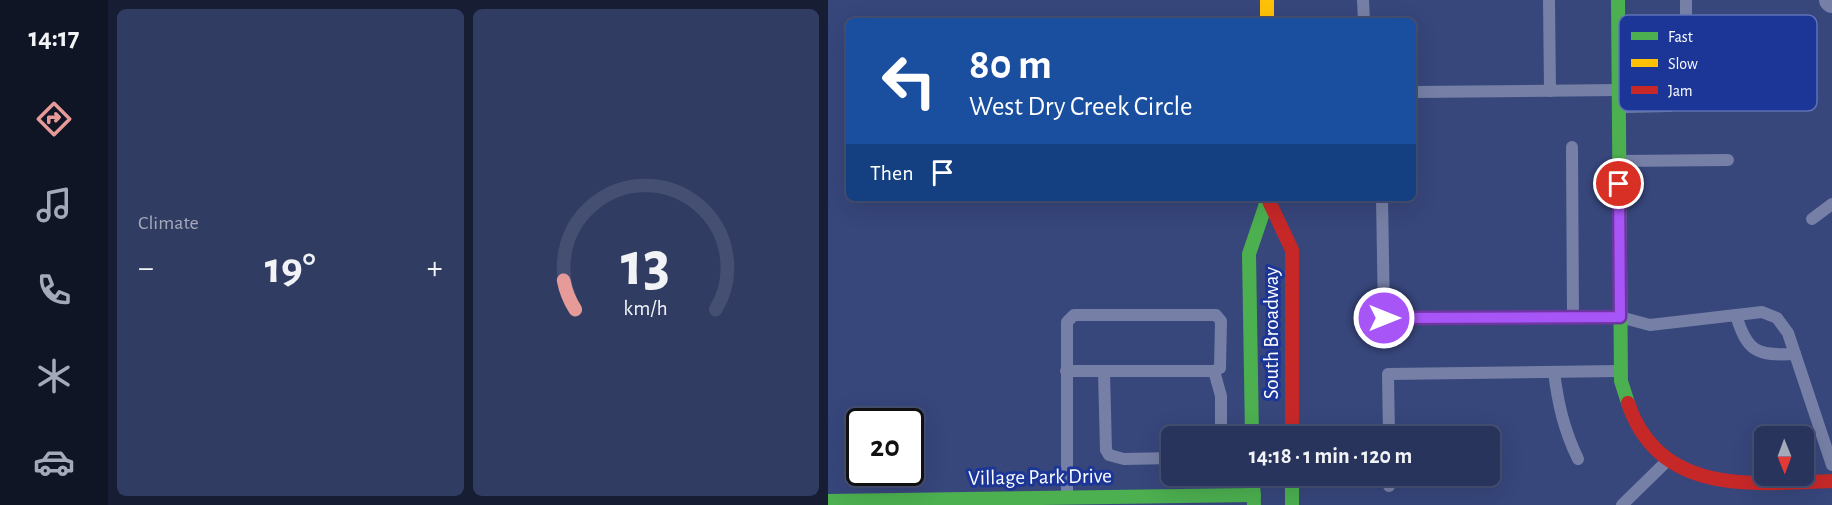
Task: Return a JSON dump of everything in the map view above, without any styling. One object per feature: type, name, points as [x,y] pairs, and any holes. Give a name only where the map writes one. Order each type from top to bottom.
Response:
[{"type":"street","points":[[1267,0],[1267,18]]},
{"type":"street","points":[[1618,0],[1620,371],[1625,403],[1633,421],[1643,438],[1667,460],[1694,476],[1727,483],[1832,481]]},
{"type":"street","name":"South Broadway","points":[[1252,426],[1249,254],[1267,201]]},
{"type":"street","name":"South Broadway","points":[[1269,201],[1292,250],[1292,426]]},
{"type":"street","points":[[1292,486],[1292,505]]},
{"type":"street","name":"Village Park Drive","points":[[828,501],[1254,500]]},
{"type":"lane","points":[[1363,0],[1364,18]]},
{"type":"lane","points":[[1549,0],[1550,91]]},
{"type":"lane","points":[[1416,92],[1618,90]]},
{"type":"lane","points":[[1572,147],[1573,318]]},
{"type":"lane","points":[[1619,162],[1728,160]]},
{"type":"lane","points":[[1382,201],[1384,318],[1620,317],[1650,325],[1762,312],[1777,318],[1788,333],[1832,465]]},
{"type":"lane","points":[[1812,219],[1832,204]]},
{"type":"lane","points":[[1065,371],[1214,371],[1220,368],[1221,321],[1216,315],[1074,315],[1067,322],[1065,371],[1067,501]]},
{"type":"lane","points":[[1736,315],[1743,338],[1755,349],[1771,355],[1795,354]]},
{"type":"lane","points":[[1214,371],[1221,396],[1221,426]]},
{"type":"lane","points":[[1389,426],[1388,374],[1620,371]]},
{"type":"lane","points":[[1104,372],[1106,450],[1109,455],[1124,459],[1161,458]]},
{"type":"lane","points":[[1554,372],[1558,406],[1565,433],[1578,459]]},
{"type":"lane","points":[[1622,505],[1667,460]]},
{"type":"traffic: fast","points":[[1618,0],[1621,381],[1628,403]]},
{"type":"traffic: fast","points":[[1252,426],[1249,254],[1267,201]]},
{"type":"traffic: fast","points":[[1253,486],[1254,505]]},
{"type":"traffic: fast","points":[[1292,486],[1292,505]]},
{"type":"traffic: fast","points":[[828,501],[1254,495]]},
{"type":"traffic: slow","points":[[1267,0],[1267,18]]},
{"type":"traffic: jam","points":[[1269,201],[1292,250],[1292,426]]},
{"type":"traffic: jam","points":[[1628,403],[1642,433],[1662,455],[1685,469],[1712,478],[1741,482],[1832,481]]},
{"type":"route","points":[[1384,318],[1620,317],[1619,184]]}]
